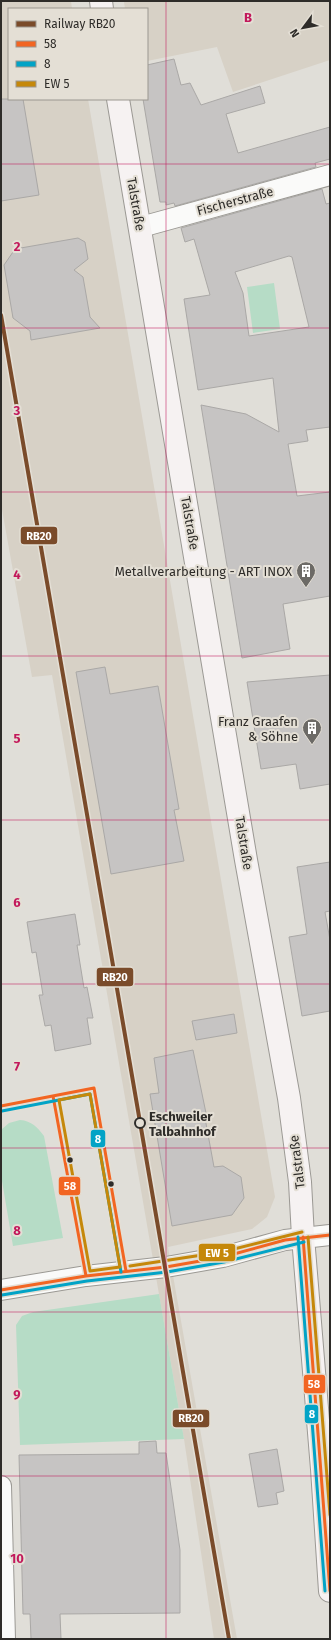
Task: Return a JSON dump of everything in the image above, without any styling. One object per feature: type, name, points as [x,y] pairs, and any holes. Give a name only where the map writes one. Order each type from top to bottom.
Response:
[{"type":"main road","name":"Talstraße","points":[[118,100],[141,227],[250,882],[280,1040],[300,1182],[303,1237],[328,1531],[330,1591]]},
{"type":"street","name":"Fischerstraße","points":[[141,227],[330,174]]},
{"type":"street","points":[[1,1290],[86,1276],[166,1267],[223,1257],[303,1237],[330,1235]]},
{"type":"street","points":[[1,1486],[5,1639]]},
{"type":"shaded area","points":[[1,1],[71,1],[72,8],[8,8],[8,100],[88,100],[275,1197],[267,1217],[252,1229],[168,1247],[237,1639],[214,1639],[184,1439],[52,675],[32,677],[1,504]]},
{"type":"shaded area","points":[[330,1],[330,60],[233,92],[217,47],[148,61],[148,8],[125,8],[124,2]]},
{"type":"green space","points":[[274,283],[280,329],[253,333],[247,287]]},
{"type":"green space","points":[[20,1120],[34,1125],[44,1136],[63,1238],[13,1246],[1,1175],[1,1130],[9,1123]]},
{"type":"green space","points":[[159,1294],[184,1439],[20,1445],[16,1325],[22,1316],[33,1312]]},
{"type":"building","points":[[174,59],[181,85],[190,83],[201,105],[260,86],[265,103],[226,114],[238,153],[330,127],[330,159],[315,163],[316,167],[175,206],[174,203],[166,205],[166,202],[160,202],[143,100],[148,100],[148,65]]},
{"type":"building","points":[[1,99],[23,100],[39,195],[1,201]]},
{"type":"building","points":[[322,189],[326,204],[330,203],[330,427],[306,430],[308,441],[288,444],[297,496],[330,492],[330,596],[283,604],[290,649],[242,658],[201,405],[246,414],[279,432],[273,378],[198,390],[184,299],[210,295],[194,239],[185,242],[181,228]],"holes":[[[289,256],[292,257],[309,327],[249,336],[243,293],[235,272]]]},
{"type":"building","points":[[78,238],[85,242],[88,259],[74,270],[83,277],[90,317],[100,328],[31,340],[30,331],[13,318],[4,265],[15,249]]},
{"type":"building","points":[[105,667],[110,694],[158,686],[179,809],[174,810],[184,861],[111,874],[76,672]]},
{"type":"building","points":[[330,675],[330,784],[300,789],[296,764],[261,769],[247,682]]},
{"type":"building","points":[[330,862],[330,911],[325,912],[330,940],[330,1011],[302,1016],[289,937],[307,934],[297,867]]},
{"type":"building","points":[[75,914],[80,945],[77,945],[84,988],[87,987],[93,1018],[87,1018],[91,1044],[55,1051],[51,1025],[45,1026],[39,995],[43,995],[36,952],[32,953],[27,922]]},
{"type":"building","points":[[234,1014],[237,1033],[196,1040],[192,1021]]},
{"type":"building","points":[[193,1050],[207,1118],[205,1118],[214,1167],[223,1166],[241,1177],[244,1198],[232,1215],[172,1226],[150,1094],[159,1093],[154,1058]]},
{"type":"building","points":[[156,1441],[157,1453],[166,1453],[180,1550],[180,1613],[60,1614],[61,1639],[31,1639],[30,1614],[23,1614],[19,1455],[139,1454],[139,1442]]},
{"type":"building","points":[[277,1449],[284,1491],[276,1493],[278,1504],[258,1507],[249,1454]]},
{"type":"rail line","name":"RB20","points":[[1,315],[229,1639]]},
{"type":"transit line","name":"58","points":[[1,1106],[94,1088],[126,1271]]},
{"type":"transit line","name":"8","points":[[2,1111],[90,1094],[121,1272]]},
{"type":"transit line","points":[[90,1094],[120,1267],[90,1271],[59,1100],[90,1094]]},
{"type":"transit line","name":"58","points":[[53,1096],[86,1276]]},
{"type":"transit line","points":[[130,1266],[222,1252],[302,1232]]},
{"type":"transit line","name":"58","points":[[1,1290],[86,1276],[166,1267],[223,1257],[285,1240],[330,1235]]},
{"type":"transit line","name":"8","points":[[298,1237],[325,1591]]},
{"type":"transit line","name":"58","points":[[303,1237],[330,1591]]},
{"type":"transit line","points":[[308,1237],[330,1515]]},
{"type":"transit line","name":"8","points":[[2,1295],[87,1281],[167,1272],[224,1262],[304,1242]]},
{"type":"place","name":"Metallverarbeitung - ART INOX","points":[[306,588]]},
{"type":"place","name":"Franz Graafen & Söhne","points":[[312,745]]},
{"type":"place","name":"Eschweiler Talbahnhof","points":[[140,1123]]}]
